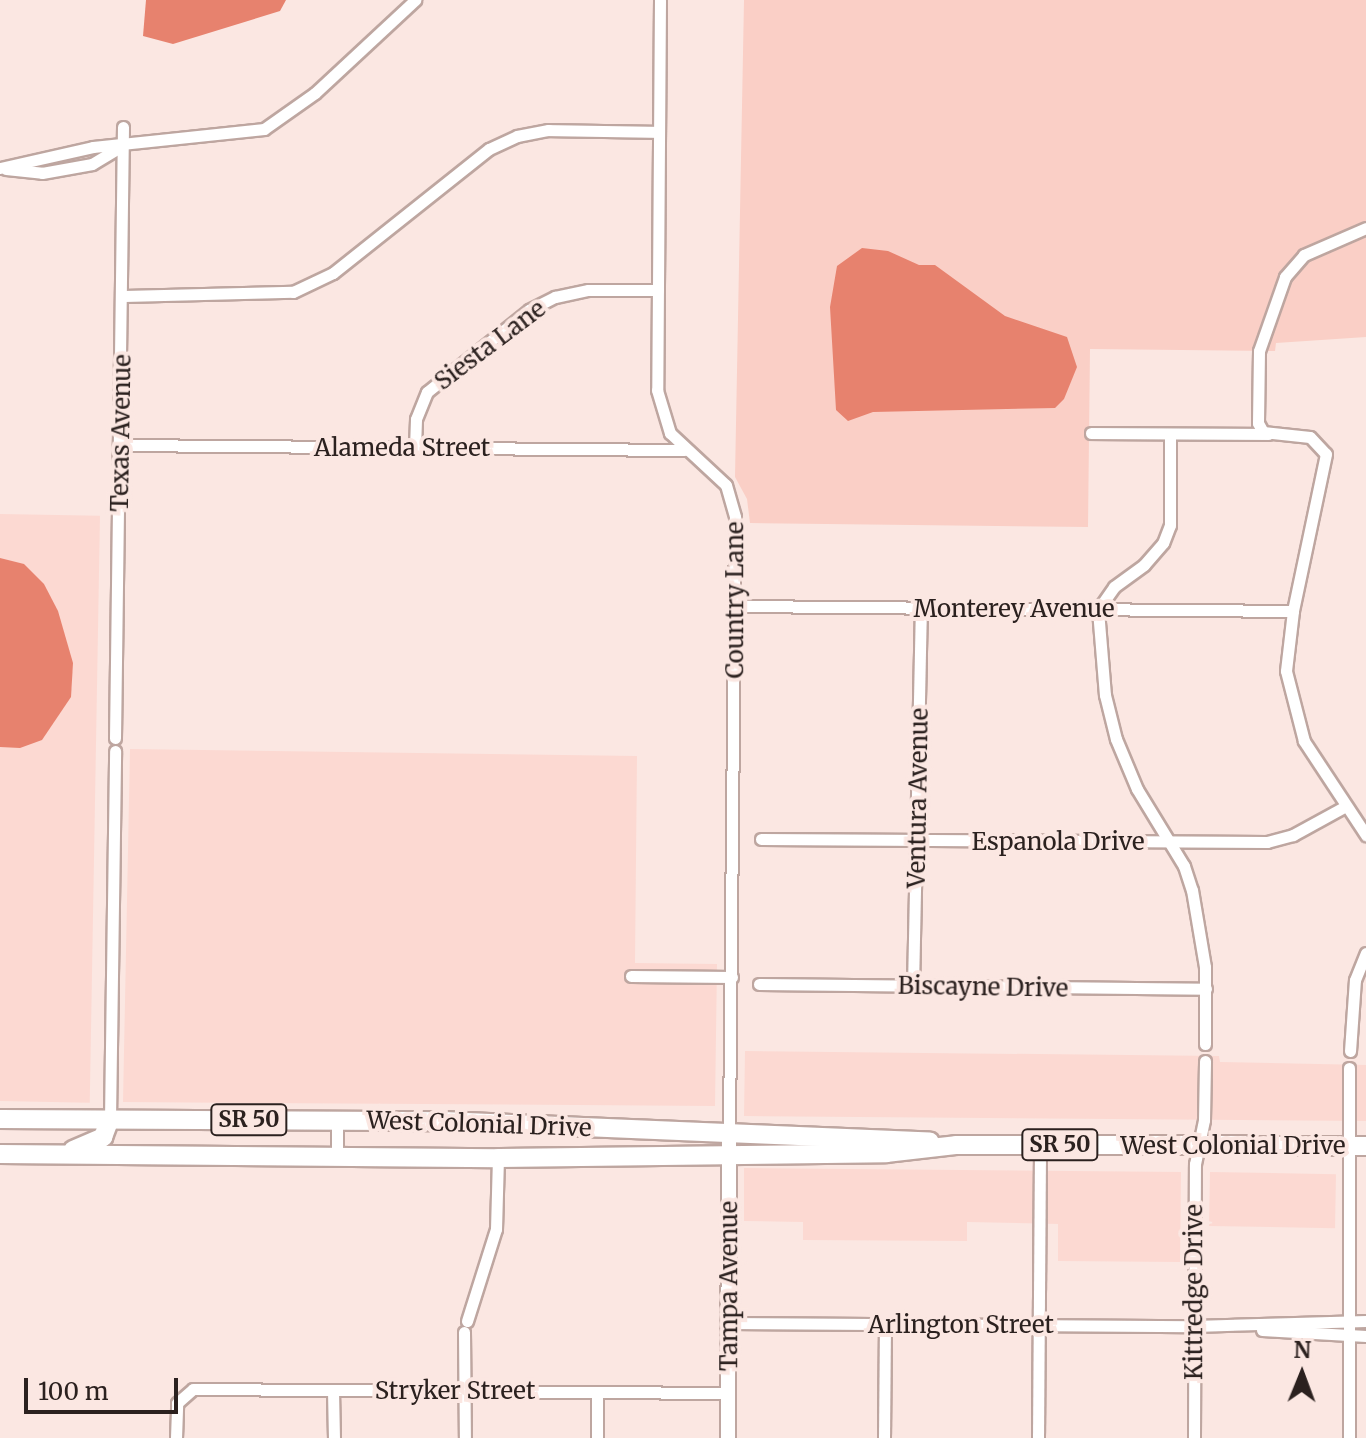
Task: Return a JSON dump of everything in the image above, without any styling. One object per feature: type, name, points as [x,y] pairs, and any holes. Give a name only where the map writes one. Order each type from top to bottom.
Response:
[{"type":"highway","name":"West Colonial Drive","points":[[0,1119],[337,1120],[884,1135],[956,1145]]},
{"type":"highway","points":[[59,1155],[103,1137],[110,1119]]},
{"type":"highway","name":"West Colonial Drive","points":[[0,1154],[498,1158],[886,1153],[956,1145],[1358,1146]]},
{"type":"street","points":[[0,168],[123,145],[264,129],[315,93],[415,0]]},
{"type":"street","name":"Country Lane","points":[[660,0],[657,390],[666,423],[684,450],[716,472],[733,500],[735,606],[729,1133]]},
{"type":"street","name":"Texas Avenue","points":[[115,738],[124,296],[123,127]]},
{"type":"street","points":[[124,296],[293,292],[333,273],[489,149],[517,136],[548,130],[659,132]]},
{"type":"street","points":[[1269,434],[1258,423],[1259,351],[1285,277],[1304,255],[1366,228]]},
{"type":"street","name":"Siesta Lane","points":[[415,448],[416,419],[427,392],[529,310],[555,297],[588,290],[658,290]]},
{"type":"street","points":[[1091,433],[1310,437],[1326,454],[1293,611],[1286,671],[1291,702],[1304,741],[1366,835]]},
{"type":"street","points":[[1170,434],[1170,525],[1163,543],[1114,587],[1098,610],[1105,695],[1116,739],[1137,789],[1171,842],[1192,890],[1206,989],[1205,1044]]},
{"type":"street","name":"Alameda Street","points":[[120,445],[684,450]]},
{"type":"street","name":"Monterey Avenue","points":[[735,606],[1293,611]]},
{"type":"street","name":"Ventura Avenue","points":[[913,986],[921,609]]},
{"type":"street","points":[[110,1119],[115,751]]},
{"type":"street","name":"Espanola Drive","points":[[761,839],[1267,842],[1293,835],[1346,806]]},
{"type":"street","points":[[1350,1051],[1355,980],[1366,953]]},
{"type":"street","points":[[631,976],[732,977]]},
{"type":"street","name":"Biscayne Drive","points":[[759,984],[1206,989]]},
{"type":"street","name":"Kittredge Drive","points":[[1194,1438],[1199,1147],[1205,1061]]},
{"type":"street","points":[[1349,1068],[1358,1146],[1349,1321],[1349,1438]]},
{"type":"street","points":[[337,1120],[337,1157]]},
{"type":"street","name":"Tampa Avenue","points":[[728,1438],[729,1133]]},
{"type":"street","points":[[1038,1438],[1040,1145]]},
{"type":"street","points":[[465,1438],[465,1326],[496,1229],[498,1158]]},
{"type":"street","name":"Arlington Street","points":[[729,1323],[1194,1326],[1366,1321]]},
{"type":"street","points":[[884,1438],[885,1324]]},
{"type":"street","name":"Arlington Street","points":[[1194,1326],[1366,1336]]},
{"type":"street","name":"Stryker Street","points":[[176,1438],[177,1403],[183,1393],[465,1390],[728,1393]]},
{"type":"street","points":[[333,1391],[334,1438]]},
{"type":"street","points":[[597,1392],[597,1438]]},
{"type":"shaded area","points":[[146,0],[286,0],[280,11],[173,44],[143,36]]},
{"type":"shaded area","points":[[744,0],[1366,0],[1366,337],[1276,343],[1275,351],[1090,349],[1088,527],[750,523],[747,499],[735,477]]},
{"type":"shaded area","points":[[862,248],[888,251],[919,265],[935,265],[1005,316],[1067,337],[1077,367],[1064,399],[1055,408],[873,412],[848,421],[836,410],[830,307],[837,266]]},
{"type":"shaded area","points":[[0,514],[100,516],[90,1103],[0,1101]]},
{"type":"shaded area","points":[[0,558],[24,564],[44,584],[58,611],[73,663],[71,697],[42,740],[20,748],[0,747]]},
{"type":"shaded area","points":[[130,749],[637,756],[635,963],[717,964],[715,1106],[123,1102]]},
{"type":"shaded area","points":[[745,1051],[1219,1056],[1220,1062],[1366,1065],[1366,1121],[744,1116]]},
{"type":"shaded area","points":[[744,1168],[1181,1172],[1180,1262],[1058,1261],[1058,1224],[967,1222],[967,1241],[803,1240],[803,1222],[744,1221]]},
{"type":"shaded area","points":[[1210,1172],[1336,1174],[1335,1228],[1209,1226]]}]
